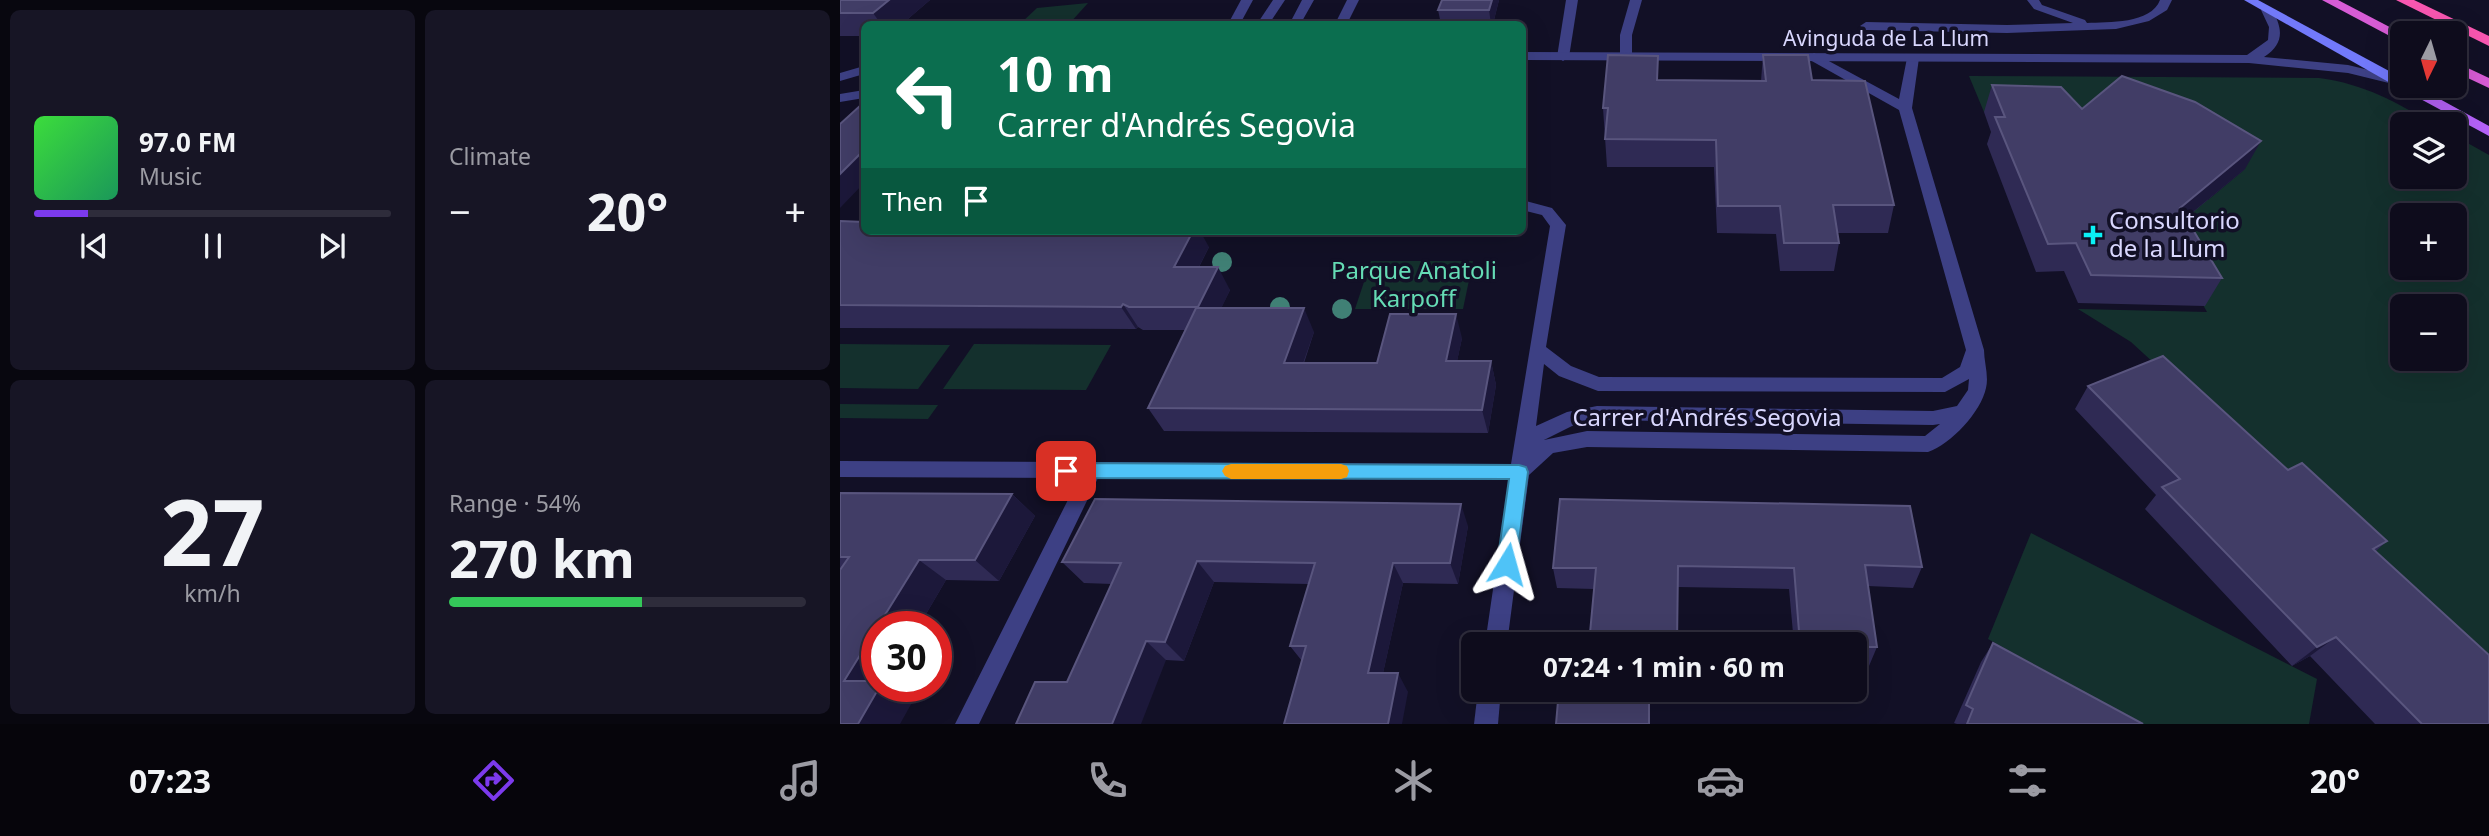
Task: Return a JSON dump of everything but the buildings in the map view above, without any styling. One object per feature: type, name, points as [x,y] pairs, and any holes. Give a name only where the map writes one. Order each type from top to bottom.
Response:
[{"type":"highway","points":[[2328,0],[2390,32]]},
{"type":"highway","points":[[2403,0],[2489,42]]},
{"type":"highway","points":[[2468,73],[2489,84]]},
{"type":"main road","points":[[2250,0],[2390,76]]},
{"type":"main road","points":[[2429,98],[2489,132]]},
{"type":"street","points":[[1236,21],[1247,0]]},
{"type":"street","points":[[1265,21],[1279,0]]},
{"type":"street","points":[[1297,21],[1308,0]]},
{"type":"street","points":[[1342,21],[1353,0]]},
{"type":"street","points":[[1563,57],[1572,0]]},
{"type":"street","points":[[1626,57],[1626,35],[1636,0]]},
{"type":"street","points":[[2033,0],[2038,7],[2078,22],[2116,25]]},
{"type":"street","points":[[1866,26],[2007,29],[2116,25],[2145,19],[2163,8],[2166,0]]},
{"type":"street","points":[[2249,59],[2267,51],[2276,40],[2276,25],[2267,9]]},
{"type":"street","name":"Avinguda de La Llum","points":[[1526,57],[2249,59],[2348,69],[2390,80]]},
{"type":"street","points":[[1814,57],[1905,108]]},
{"type":"street","points":[[1913,58],[1905,108],[1975,350],[1978,388],[1960,413]]},
{"type":"street","points":[[840,77],[861,71]]},
{"type":"street","points":[[840,98],[861,94]]},
{"type":"street","points":[[1498,632],[1537,349],[1558,225],[1547,211],[1526,206]]},
{"type":"street","name":"Carrer d'Andrés Segovia","points":[[1537,349],[1565,371],[1598,384],[1945,386],[1968,371],[1975,350]]},
{"type":"street","name":"Carrer d'Andrés Segovia","points":[[1524,443],[1571,416],[1597,413],[1933,418],[1960,413]]},
{"type":"street","name":"Carrer d'Andrés Segovia","points":[[1519,472],[1548,446],[1587,439],[1928,444],[1936,440],[1960,413]]},
{"type":"street","points":[[840,469],[1519,472]]},
{"type":"street","points":[[967,724],[1092,471]]},
{"type":"street","points":[[1486,724],[1489,702]]},
{"type":"green space","points":[[1088,3],[1072,21],[1023,21],[1037,8]]},
{"type":"green space","points":[[1969,76],[2319,78],[2365,89],[2413,112],[2390,112],[2390,189],[2467,189],[2467,143],[2489,155],[2489,671],[2131,342],[2078,309],[2207,312],[2122,158],[2208,200],[2245,169],[2051,114],[1984,112]]},
{"type":"green space","name":"Parque Anatoli Karpoff","points":[[1371,261],[1473,261],[1463,309],[1355,309]]},
{"type":"green space","points":[[840,344],[950,345],[918,389],[840,388]]},
{"type":"green space","points":[[974,344],[1111,345],[1086,390],[943,389]]},
{"type":"green space","points":[[840,404],[938,405],[928,419],[840,418]]},
{"type":"green space","points":[[2031,533],[2317,679],[2309,724],[2142,724],[1988,639]]},
{"type":"slow traffic","points":[[1231,471],[1341,471]]},
{"type":"place","name":"Consultorio de la Llum","points":[[2093,235]]},
{"type":"route","points":[[1066,471],[1519,472],[1507,564]]}]
